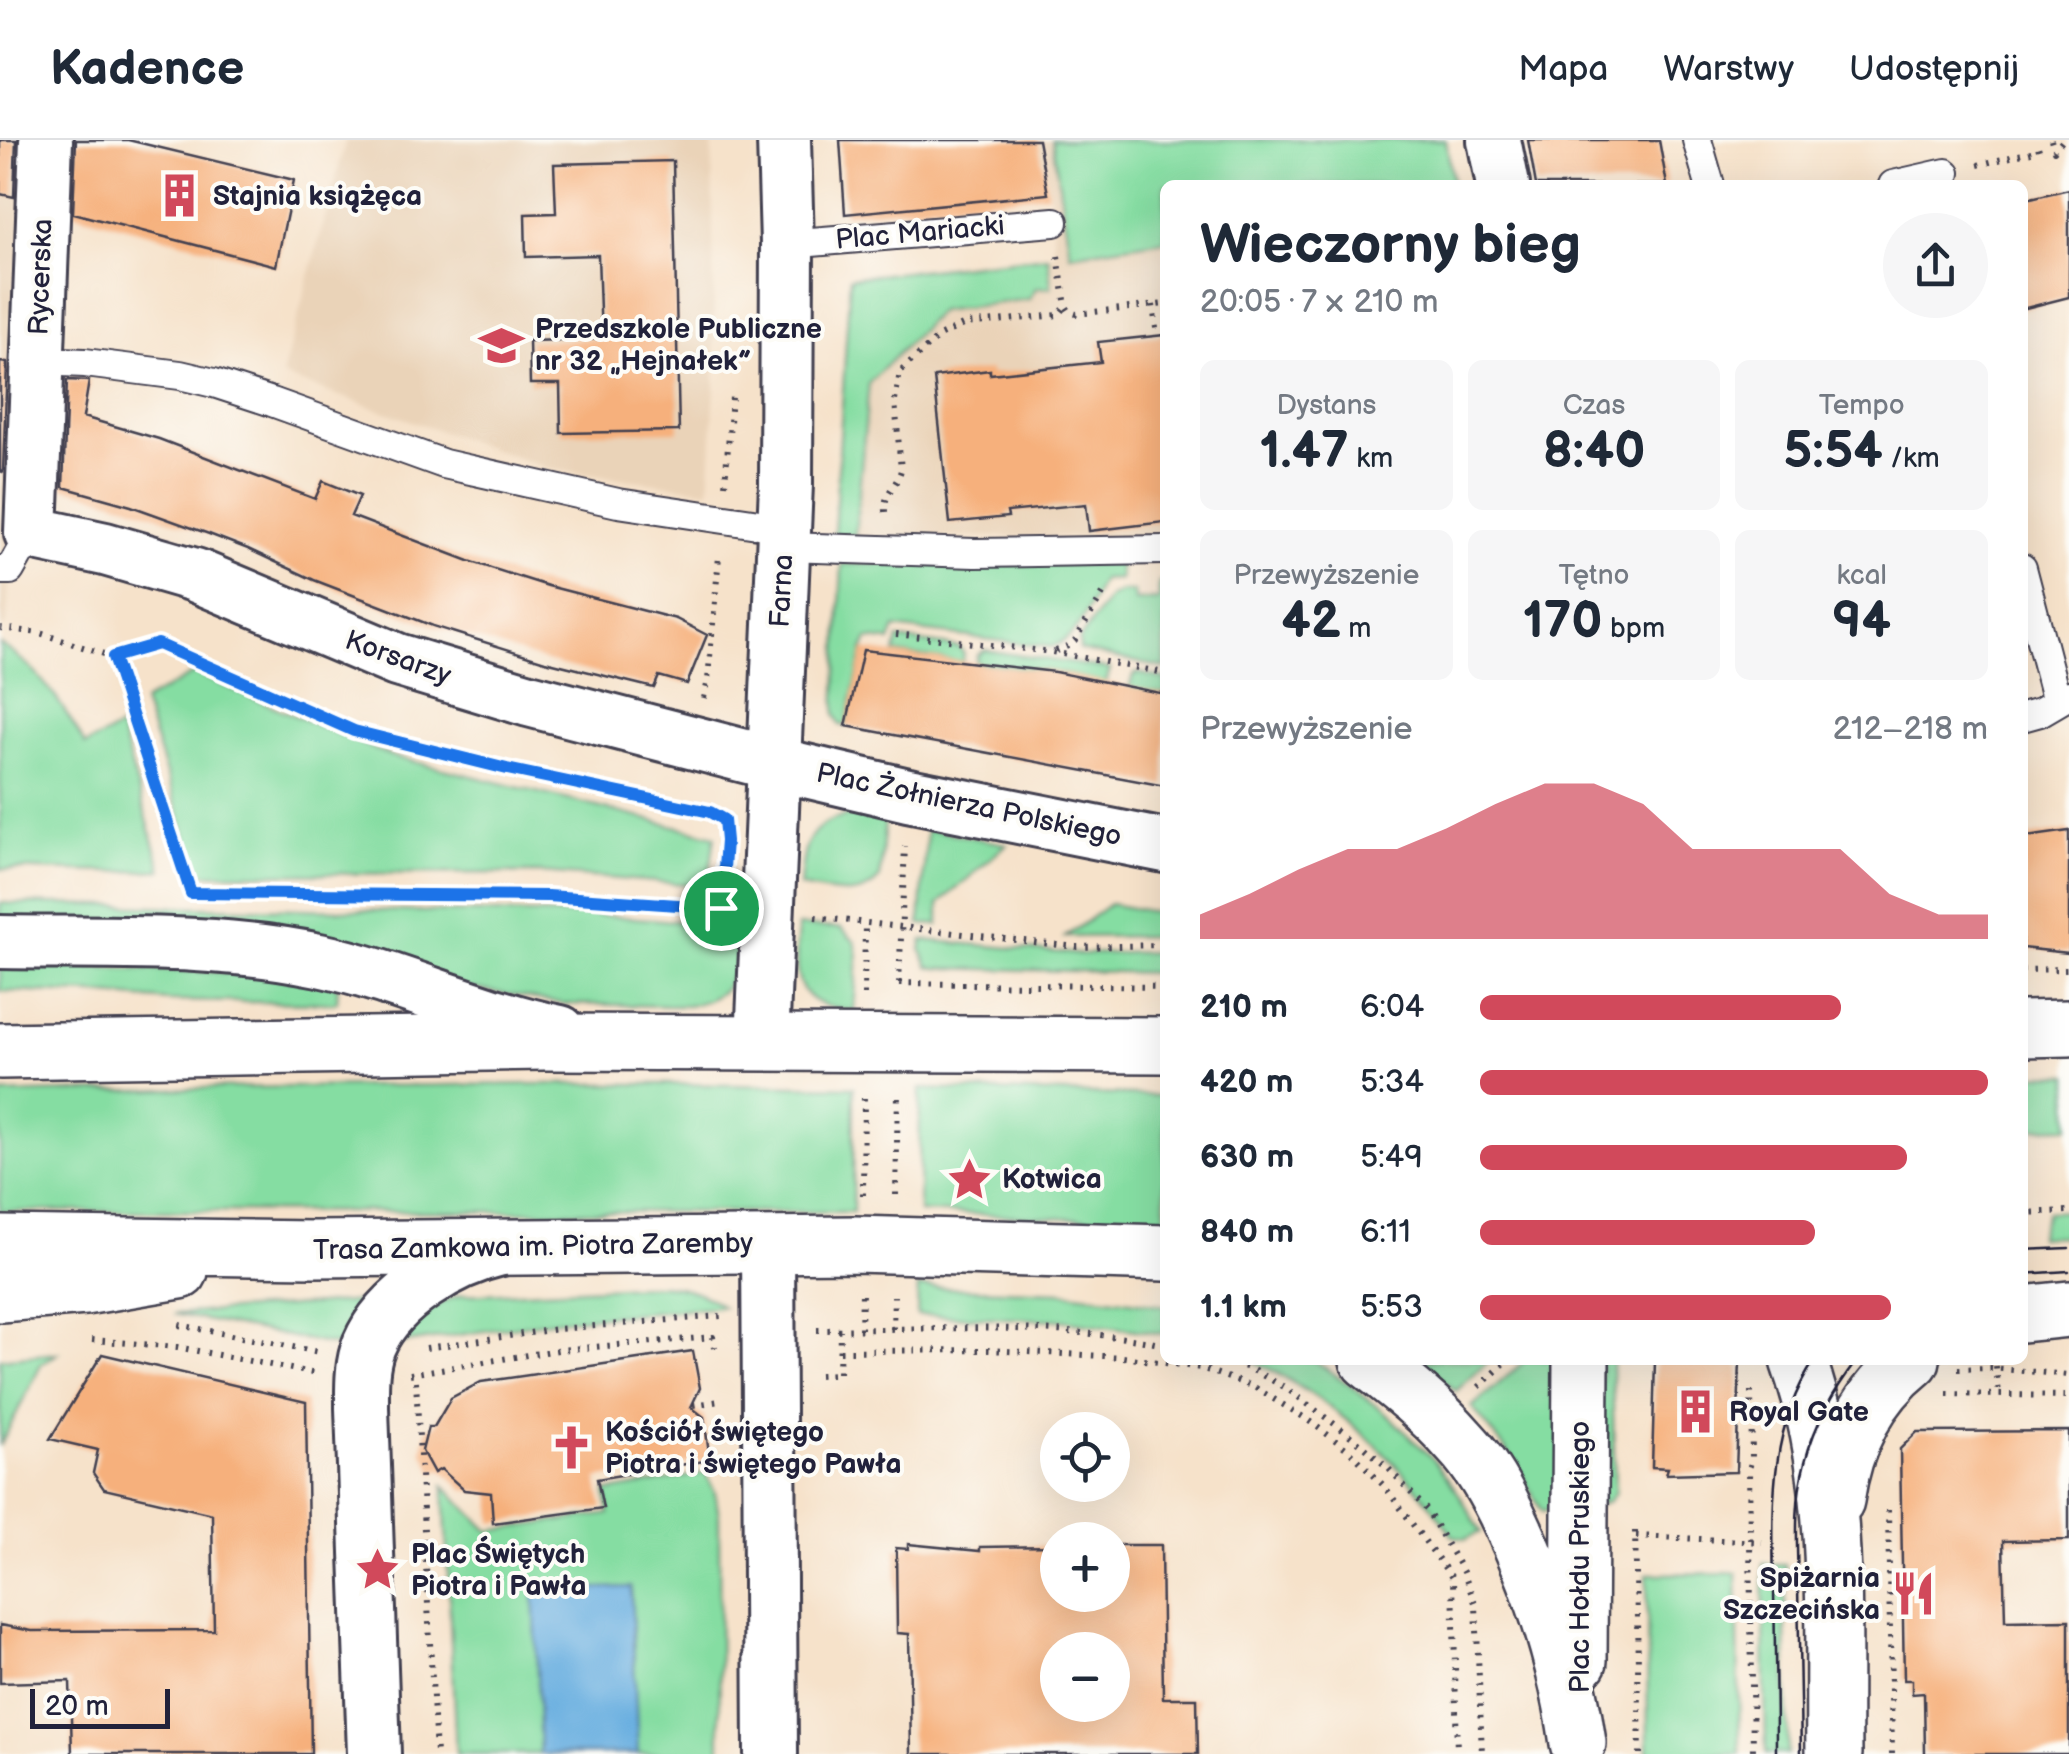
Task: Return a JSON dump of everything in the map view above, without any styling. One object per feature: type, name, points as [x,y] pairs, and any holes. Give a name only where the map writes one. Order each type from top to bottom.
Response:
[{"type":"main road","points":[[2028,1028],[2069,1028]]},
{"type":"main road","points":[[0,1051],[504,1042],[1160,1045]]},
{"type":"main road","name":"Trasa Zamkowa im. Piotra Zaremby","points":[[0,1244],[313,1250],[768,1244],[1160,1253]]},
{"type":"main road","points":[[0,1294],[85,1287],[313,1250]]},
{"type":"main road","name":"Trasa Zamkowa im. Piotra Zaremby","points":[[1066,1250],[1160,1266]]},
{"type":"main road","points":[[2028,1303],[2069,1307]]},
{"type":"main road","points":[[2028,1313],[2069,1307]]},
{"type":"main road","points":[[1374,1365],[1415,1397],[1461,1442],[1503,1506],[1552,1622],[1578,1749]]},
{"type":"main road","name":"Plac Hołdu Pruskiego","points":[[1578,1749],[1581,1365]]},
{"type":"main road","points":[[1775,1370],[1817,1425],[1828,1491],[1832,1578]]},
{"type":"main road","points":[[1834,1754],[1832,1540],[1836,1496],[1849,1444],[1873,1400],[1884,1386],[1926,1377]]},
{"type":"street","name":"Rycerska","points":[[16,551],[38,361],[46,140]]},
{"type":"street","name":"Farna","points":[[762,1042],[745,902],[772,763],[784,538],[784,140]]},
{"type":"street","points":[[1494,140],[1502,180]]},
{"type":"street","name":"Korsarzy","points":[[16,551],[105,549],[241,592],[413,666],[772,763]]},
{"type":"street","name":"Plac Żołnierza Polskiego","points":[[772,763],[1160,845]]},
{"type":"street","points":[[0,942],[184,946],[292,955],[371,974],[533,1027],[615,1043]]},
{"type":"street","points":[[768,1244],[771,1754]]},
{"type":"street","points":[[374,1754],[362,1408],[366,1355],[382,1323],[417,1288],[439,1273],[486,1252],[511,1246]]},
{"type":"lane","points":[[1697,140],[1709,180]]},
{"type":"lane","name":"Plac Mariacki","points":[[787,244],[1054,222]]},
{"type":"lane","points":[[38,361],[180,375],[272,402],[444,464],[618,503],[722,518],[784,538],[975,552],[1160,550]]},
{"type":"lane","points":[[2028,587],[2063,699],[2028,715]]},
{"type":"path","points":[[1921,180],[2039,150],[2036,140]]},
{"type":"path","points":[[2051,140],[2054,151],[2064,140]]},
{"type":"path","points":[[1058,255],[1066,306],[1076,314]]},
{"type":"path","points":[[886,525],[886,494],[898,481],[901,470],[895,401],[900,372],[939,336],[965,324],[1160,305]]},
{"type":"path","points":[[1059,314],[1066,306]]},
{"type":"path","points":[[1153,306],[1157,336]]},
{"type":"path","points":[[722,683],[708,680],[734,386]]},
{"type":"path","points":[[1052,652],[1074,640],[1105,590],[1126,581],[1128,551]]},
{"type":"path","points":[[0,628],[40,634],[113,657],[158,644],[354,731],[507,769],[710,812],[724,820],[725,831]]},
{"type":"path","points":[[896,634],[1052,652],[1160,672]]},
{"type":"path","points":[[1074,640],[1076,650],[1085,658]]},
{"type":"path","points":[[113,657],[191,893],[172,893]]},
{"type":"path","points":[[899,998],[905,842]]},
{"type":"path","points":[[231,894],[548,896],[721,908],[745,902],[900,928],[1076,946],[1160,945]]},
{"type":"path","points":[[864,1011],[865,922]]},
{"type":"path","points":[[2028,970],[2069,970]]},
{"type":"path","points":[[899,983],[1160,987]]},
{"type":"path","points":[[862,1212],[864,1088]]},
{"type":"path","points":[[895,1212],[899,1088]]},
{"type":"path","points":[[2028,1213],[2069,1211]]},
{"type":"path","points":[[894,1281],[894,1329]]},
{"type":"path","points":[[861,1330],[862,1286]]},
{"type":"path","points":[[810,1375],[840,1374],[840,1330],[997,1329],[1094,1334],[1160,1344]]},
{"type":"path","points":[[80,1337],[176,1347],[331,1378]]},
{"type":"path","points":[[399,1375],[558,1350],[713,1337]]},
{"type":"path","points":[[840,1351],[988,1350],[1160,1363]]},
{"type":"path","points":[[1178,1365],[1201,1368],[1254,1387],[1350,1451],[1385,1487],[1453,1579],[1457,1754]]},
{"type":"path","points":[[1240,1365],[1286,1388],[1360,1444],[1427,1510],[1463,1572],[1476,1606],[1482,1754]]},
{"type":"path","points":[[1969,1365],[1969,1369],[1996,1365],[2069,1374]]},
{"type":"path","points":[[1996,1365],[1999,1394]]},
{"type":"path","points":[[1754,1754],[1750,1542],[1775,1370]]},
{"type":"path","points":[[416,1373],[436,1754]]},
{"type":"path","points":[[1926,1377],[1999,1394],[2069,1396]]},
{"type":"path","points":[[693,1406],[722,1401]]},
{"type":"path","points":[[1888,1504],[1892,1754]]},
{"type":"path","points":[[1635,1517],[1640,1754]]},
{"type":"path","points":[[1617,1536],[1762,1542]]},
{"type":"path","points":[[1453,1579],[1463,1572]]},
{"type":"shaded area","points":[[0,140],[31,140],[7,625],[0,627]]},
{"type":"shaded area","name":"Przedszkole Publiczne nr 32 „Hejnałek”","points":[[346,140],[712,140],[715,386],[709,490],[550,469],[282,376]]},
{"type":"shaded area","points":[[1039,140],[1428,140],[1194,180],[1160,180],[1160,537],[834,534],[850,278],[1054,255],[1051,202]]},
{"type":"green space","points":[[1052,140],[1446,140],[1452,180],[1160,180],[1160,241],[1070,254]]},
{"type":"green space","points":[[1048,256],[1051,287],[1036,288],[1029,299],[939,311],[869,383],[855,535],[834,534],[850,278]]},
{"type":"green space","points":[[842,564],[1119,564],[1120,579],[1102,580],[1076,628],[1051,647],[895,628],[890,641],[868,639],[846,726],[840,725],[835,714]]},
{"type":"green space","points":[[1160,583],[1160,667],[1080,650],[1079,641],[1109,598],[1121,592],[1134,592],[1135,601],[1159,600]]},
{"type":"green space","points":[[898,639],[959,647],[964,654],[962,662],[895,653]]},
{"type":"green space","points":[[0,644],[27,664],[49,688],[85,745],[120,728],[162,870],[0,869]]},
{"type":"green space","points":[[984,650],[1110,669],[1106,683],[1055,672],[976,663]]},
{"type":"green space","points":[[194,673],[391,756],[715,836],[708,886],[541,873],[198,874],[143,702]]},
{"type":"green space","points":[[1133,675],[1160,678],[1160,693],[1129,688]]},
{"type":"green space","points":[[857,814],[885,820],[880,878],[863,891],[853,893],[800,887],[803,857],[812,836],[828,822]]},
{"type":"green space","points":[[927,829],[1007,844],[939,904],[939,925],[920,924]]},
{"type":"green space","points":[[0,903],[597,915],[739,926],[737,963],[720,993],[689,1006],[566,1004],[0,925]]},
{"type":"green space","points":[[1110,904],[1160,913],[1160,936],[1065,937]]},
{"type":"green space","points":[[798,926],[841,928],[855,942],[858,955],[854,1011],[819,1003],[801,986],[796,961]]},
{"type":"green space","points":[[923,940],[1077,954],[1160,952],[1160,973],[936,968],[928,966],[921,949]]},
{"type":"green space","points":[[0,965],[220,972],[332,983],[338,988],[337,1002],[169,1001],[0,991]]},
{"type":"green space","points":[[2028,1074],[2069,1075],[2069,1127],[2028,1128]]},
{"type":"green space","points":[[537,1084],[854,1087],[853,1212],[0,1211],[0,1094]]},
{"type":"green space","points":[[920,1089],[1160,1096],[1160,1222],[919,1212]]},
{"type":"green space","points":[[2069,1211],[2069,1236],[2038,1237],[2047,1212]]},
{"type":"green space","points":[[661,1285],[693,1291],[722,1306],[557,1320],[393,1345],[424,1314],[462,1295]]},
{"type":"green space","points":[[918,1287],[1061,1292],[1160,1305],[1160,1333],[1059,1320],[917,1315]]},
{"type":"green space","points":[[379,1300],[349,1348],[174,1314]]},
{"type":"green space","points":[[58,1353],[41,1365],[0,1446],[0,1359]]},
{"type":"green space","points":[[1261,1365],[1321,1365],[1347,1383],[1435,1461],[1481,1532],[1466,1539],[1453,1536],[1412,1483],[1364,1434]]},
{"type":"green space","points":[[1424,1365],[1485,1365],[1456,1391]]},
{"type":"green space","points":[[1520,1365],[1563,1365],[1564,1505],[1542,1512],[1511,1456],[1472,1407]]},
{"type":"green space","points":[[1601,1365],[1612,1365],[1615,1492],[1600,1505]]},
{"type":"green space","points":[[706,1473],[719,1515],[720,1754],[456,1754],[444,1486],[489,1531],[609,1514],[606,1492]]},
{"type":"green space","points":[[1763,1564],[1785,1564],[1788,1754],[1766,1754]]},
{"type":"green space","points":[[1737,1573],[1740,1754],[1648,1754],[1647,1574]]},
{"type":"water","points":[[631,1587],[638,1754],[540,1754],[534,1590]]},
{"type":"building","points":[[0,140],[16,140],[14,197],[0,194]]},
{"type":"building","name":"Stajnia książęca","points":[[76,140],[128,140],[294,180],[276,266],[73,213]]},
{"type":"building","points":[[840,140],[1038,140],[1048,194],[845,214]]},
{"type":"building","points":[[1528,140],[1659,140],[1666,180],[1535,180]]},
{"type":"building","points":[[673,161],[679,431],[561,433],[560,384],[530,384],[529,341],[601,339],[598,255],[526,257],[525,214],[556,213],[554,164]]},
{"type":"building","points":[[2069,189],[2069,297],[2028,307],[2028,199]]},
{"type":"building","points":[[1160,336],[1160,523],[1089,531],[1086,504],[1007,512],[1008,517],[950,523],[934,377],[1101,362],[1098,342]]},
{"type":"building","points":[[0,362],[7,363],[3,472],[0,471]]},
{"type":"building","points":[[67,380],[89,381],[83,417],[159,439],[315,499],[323,481],[360,496],[351,516],[469,561],[676,619],[707,635],[687,684],[659,676],[654,688],[545,661],[433,626],[209,534],[63,487]]},
{"type":"building","points":[[863,650],[1055,672],[1160,693],[1160,785],[846,726]]},
{"type":"building","points":[[2069,831],[2069,953],[2028,949],[2028,837]]},
{"type":"building","name":"Kościół świętego Piotra i świętego Pawła","points":[[693,1351],[700,1388],[691,1407],[704,1417],[710,1460],[597,1479],[603,1508],[493,1523],[491,1493],[464,1490],[441,1469],[434,1473],[422,1451],[428,1427],[434,1427],[451,1398],[481,1382]]},
{"type":"building","points":[[102,1354],[306,1402],[311,1754],[72,1754],[70,1681],[0,1683],[0,1625],[32,1631],[214,1630],[212,1514],[104,1489],[93,1473],[98,1450],[50,1439]]},
{"type":"building","name":"Royal Gate","points":[[1655,1365],[1740,1365],[1736,1472],[1666,1474],[1668,1468],[1652,1467]]},
{"type":"building","points":[[2069,1431],[2069,1540],[2003,1541],[2005,1621],[2069,1620],[2069,1754],[1925,1754],[1924,1693],[1912,1694],[1912,1680],[1904,1680],[1900,1449],[1917,1432]]},
{"type":"building","points":[[908,1544],[980,1551],[980,1547],[1040,1546],[1040,1612],[1130,1612],[1130,1545],[1161,1545],[1163,1698],[1197,1698],[1198,1754],[911,1754],[909,1634],[897,1633],[896,1548],[908,1549]]},
{"type":"tram line","points":[[2028,1250],[2069,1248]]},
{"type":"tram line","points":[[2028,1274],[2069,1271]]},
{"type":"tram line","points":[[1776,1754],[1776,1472],[1788,1414],[1812,1365]]},
{"type":"tram line","points":[[1801,1754],[1799,1492],[1820,1421],[1854,1365]]},
{"type":"place","name":"Stajnia książęca","points":[[180,196]]},
{"type":"place","name":"Przedszkole Publiczne nr 32 „Hejnałek”","points":[[502,345]]},
{"type":"place","name":"Kotwica","points":[[969,1179]]},
{"type":"place","name":"Royal Gate","points":[[1696,1412]]},
{"type":"place","name":"Kościół świętego Piotra i świętego Pawła","points":[[572,1448]]},
{"type":"place","name":"Plac Świętych Piotra i Pawła","points":[[378,1570]]},
{"type":"place","name":"Spiżarnia Szczecińska","points":[[1913,1594]]},
{"type":"route","points":[[158,644],[354,731],[507,769],[710,812],[724,820],[721,908],[548,896],[191,893],[113,657],[158,644]]}]
